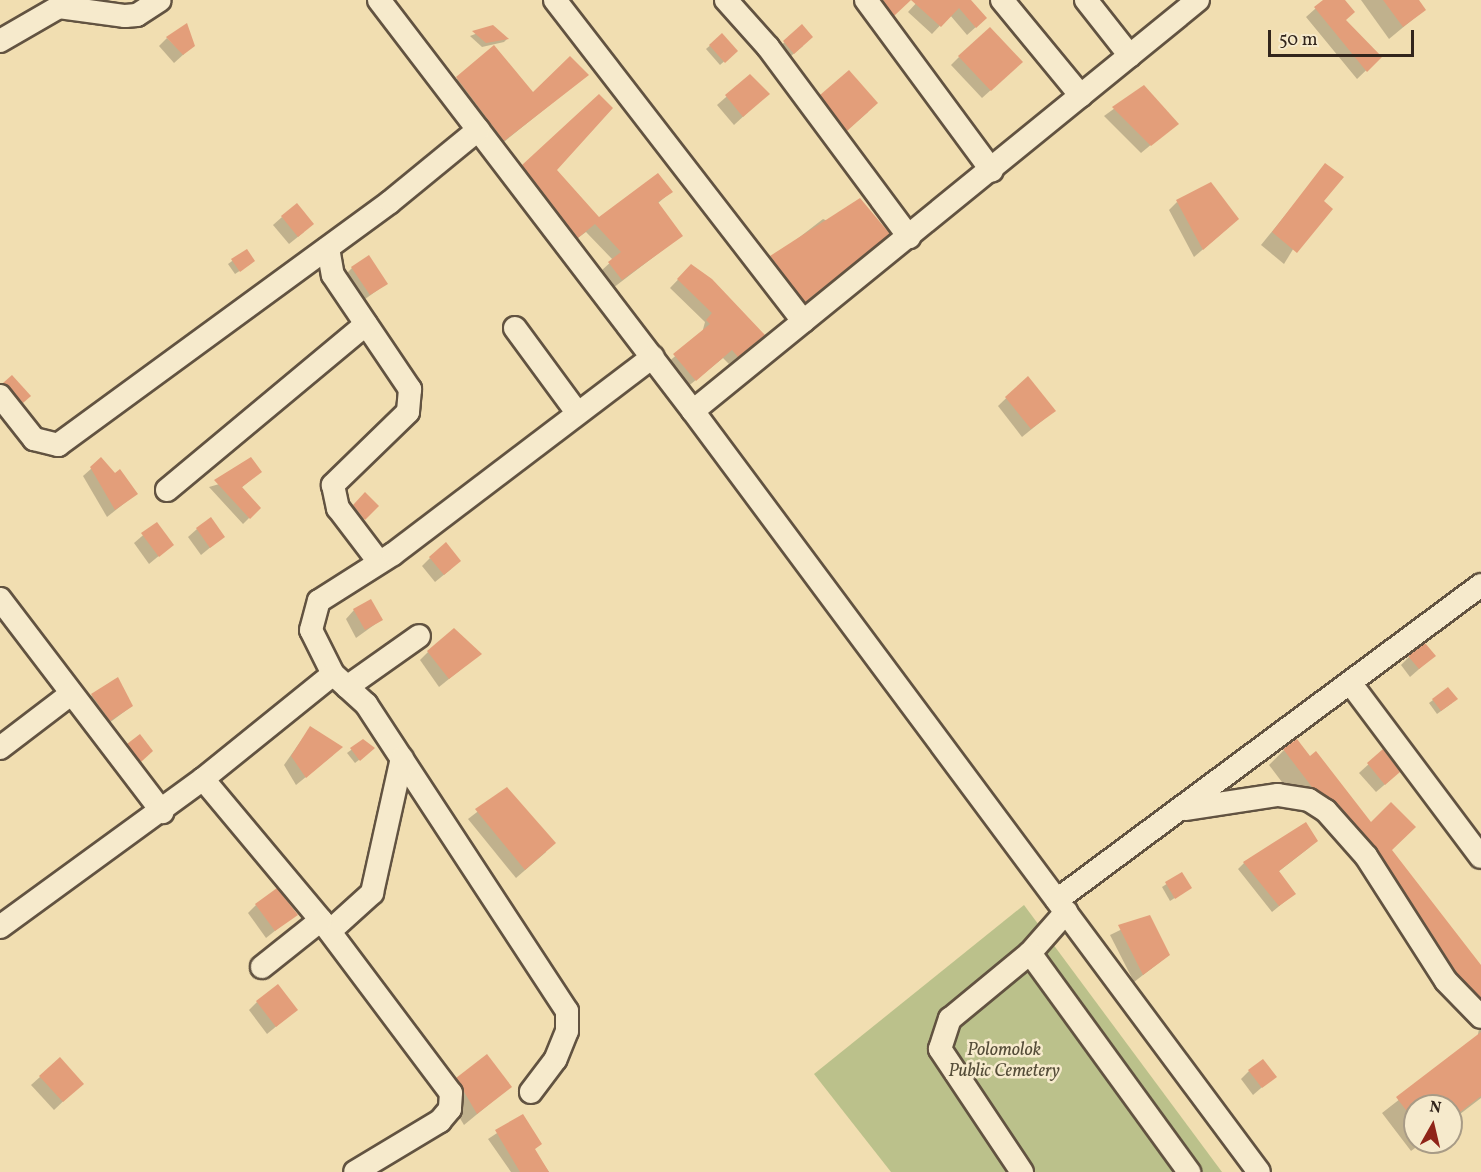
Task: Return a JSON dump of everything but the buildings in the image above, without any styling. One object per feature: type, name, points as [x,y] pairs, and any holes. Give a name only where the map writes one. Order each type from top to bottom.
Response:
[{"type":"street","points":[[0,41],[59,7],[125,16],[160,0]]},
{"type":"street","points":[[379,0],[693,411],[1259,1172]]},
{"type":"street","points":[[555,0],[803,321]]},
{"type":"street","points":[[726,0],[768,47],[909,237]]},
{"type":"street","points":[[866,0],[992,171]]},
{"type":"street","points":[[1002,0],[1082,96]]},
{"type":"street","points":[[1086,0],[1130,56]]},
{"type":"street","points":[[693,411],[992,171],[1198,0]]},
{"type":"street","points":[[0,396],[34,439],[58,445],[328,248],[478,130]]},
{"type":"street","points":[[328,248],[333,275],[410,389],[411,401],[408,412],[348,466],[333,494],[379,562]]},
{"type":"street","points":[[167,490],[366,324]]},
{"type":"street","points":[[515,328],[576,411]]},
{"type":"street","points":[[531,1092],[555,1060],[567,1031],[567,1011],[366,704],[340,680],[311,630],[319,601],[379,562],[576,411],[652,357]]},
{"type":"street","points":[[1022,1172],[940,1049],[950,1019],[1030,952],[1062,906],[1177,811],[1351,684],[1481,585]]},
{"type":"street","points":[[0,599],[162,812]]},
{"type":"street","points":[[0,927],[162,812],[203,779],[340,680],[419,636]]},
{"type":"street","points":[[1351,684],[1481,857]]},
{"type":"street","points":[[0,748],[71,694]]},
{"type":"street","points":[[262,967],[372,893],[402,758]]},
{"type":"street","points":[[203,779],[326,926],[451,1093],[450,1108],[440,1121],[355,1172]]},
{"type":"street","points":[[1177,811],[1278,795],[1309,800],[1366,856],[1446,981],[1481,1017]]},
{"type":"street","points":[[1030,952],[1189,1172]]},
{"type":"green space","name":"Polomolok Public Cemetery","points":[[1024,905],[1222,1172],[891,1172],[814,1074]]}]
